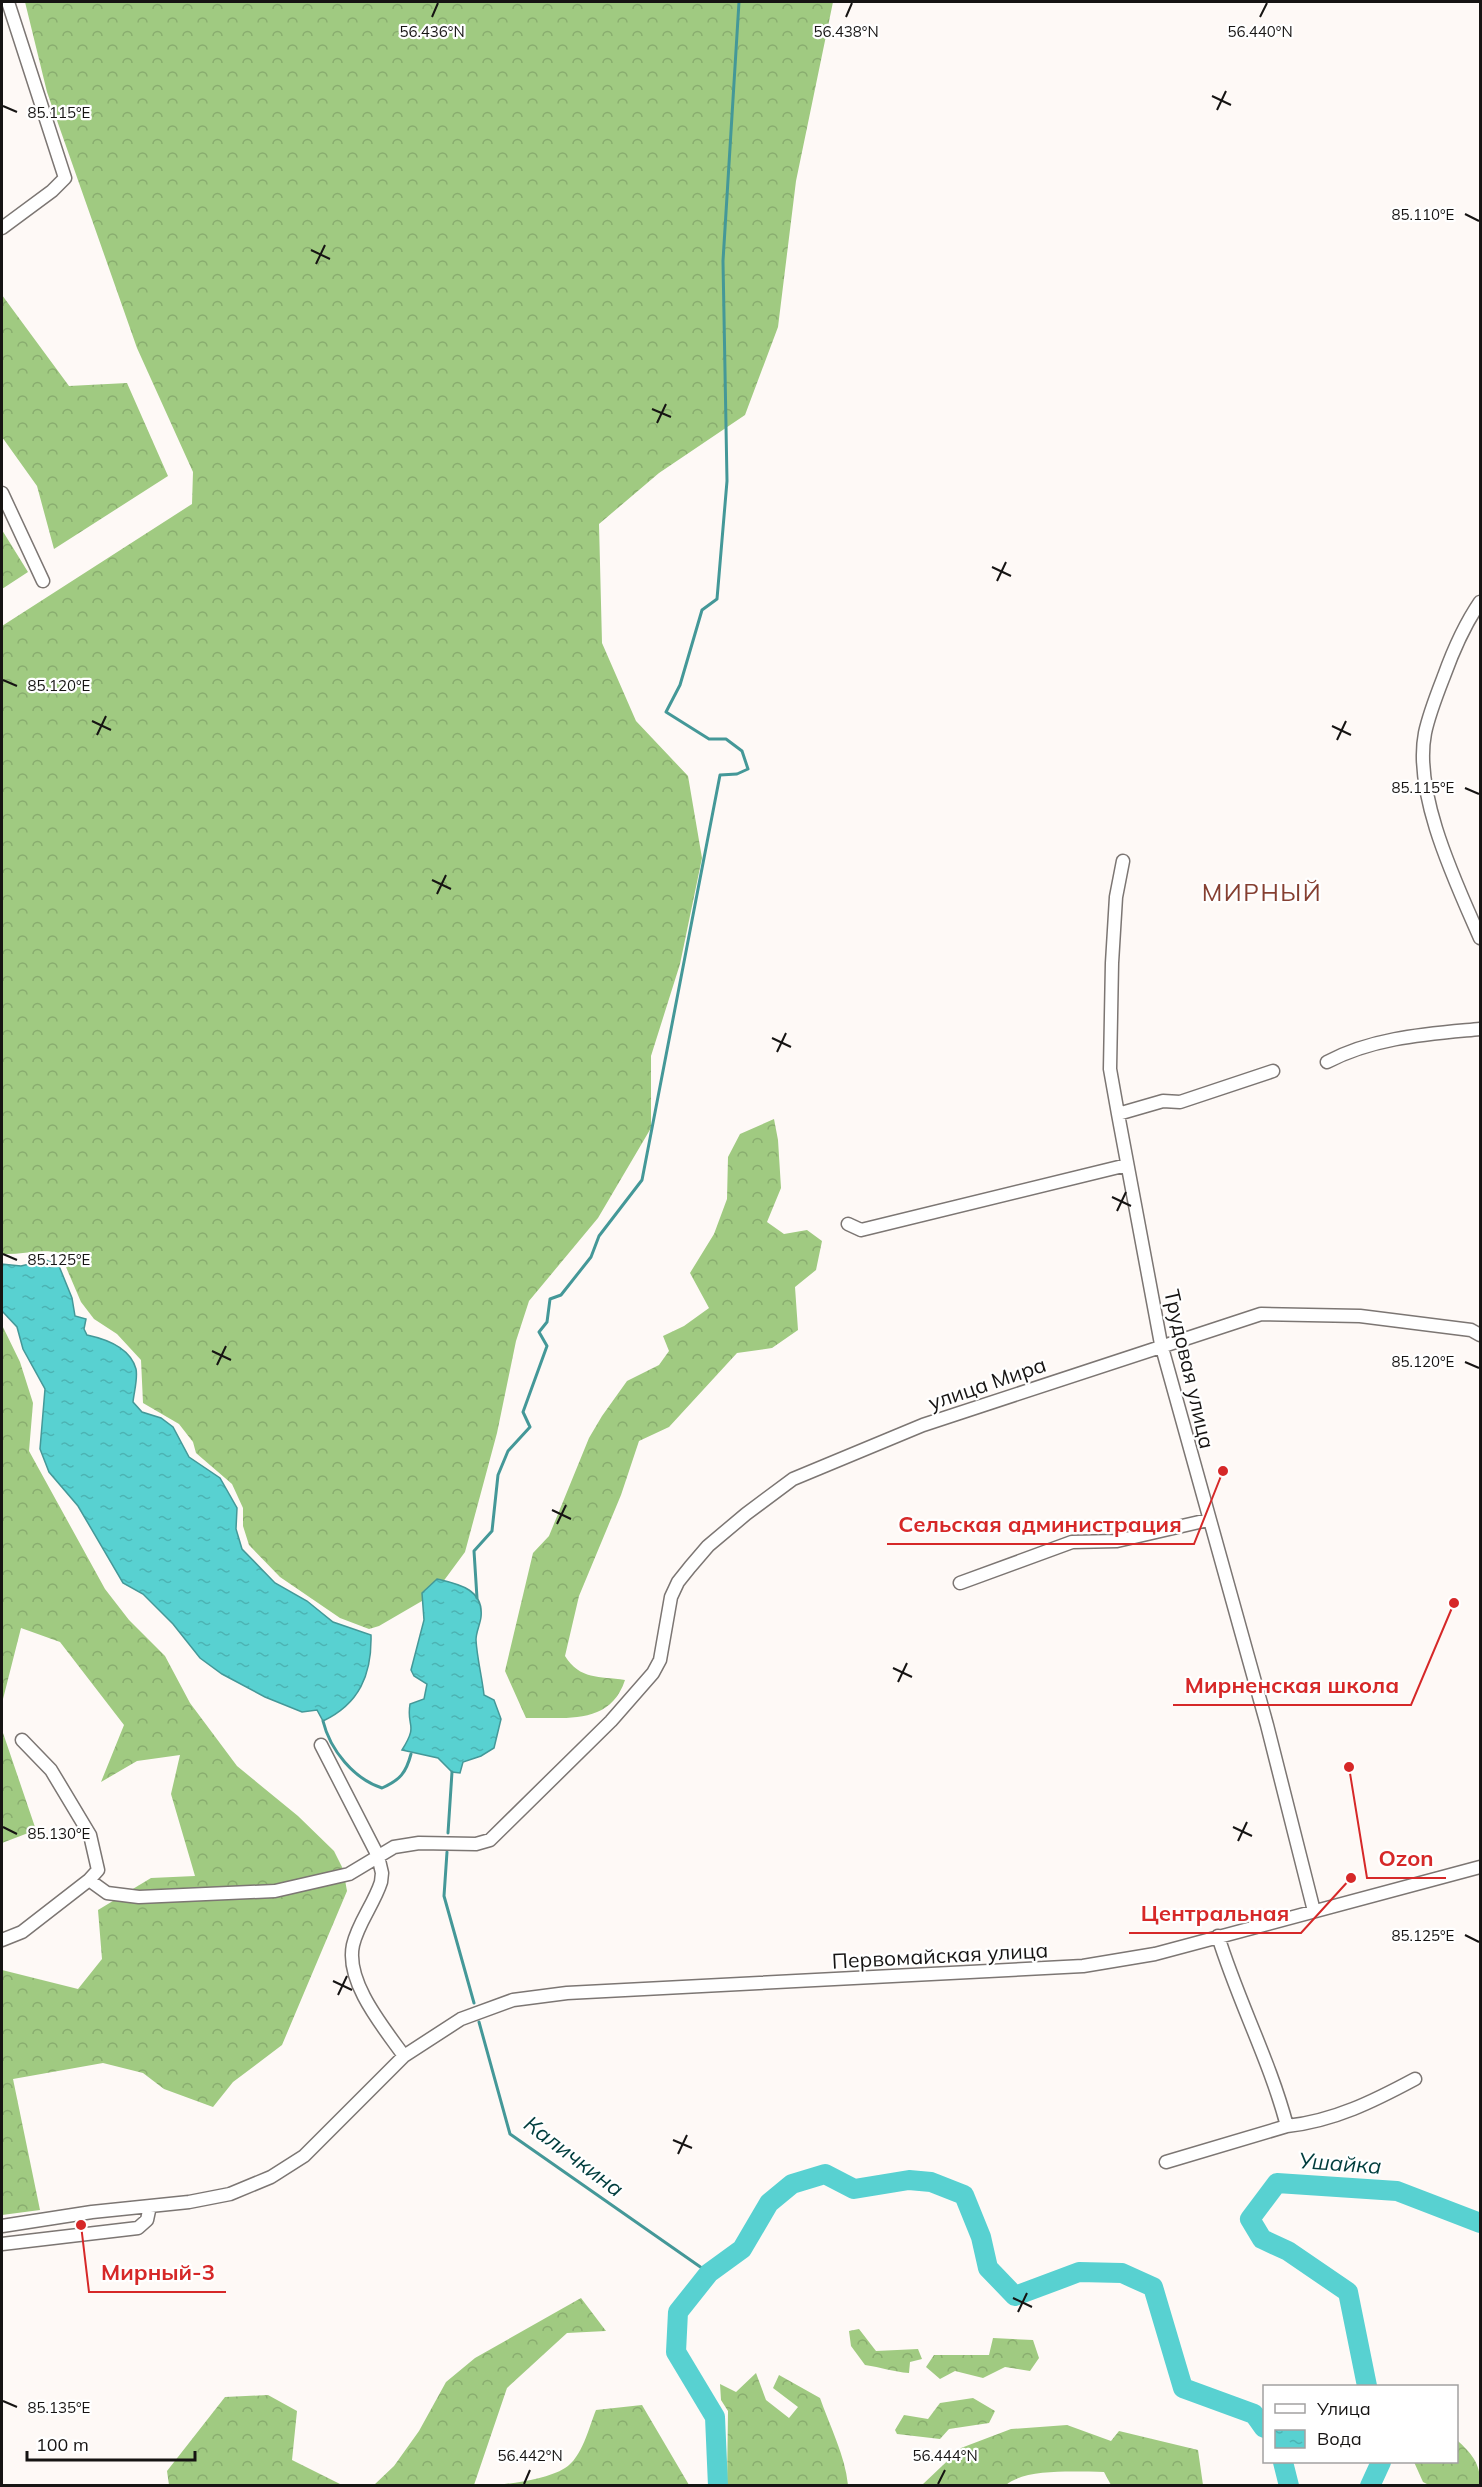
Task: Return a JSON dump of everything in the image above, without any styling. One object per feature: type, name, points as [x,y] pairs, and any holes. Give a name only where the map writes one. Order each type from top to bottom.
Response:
[{"type":"street","points":[[2,228],[52,191],[65,178],[8,2]]},
{"type":"street","points":[[2,493],[43,581]]},
{"type":"street","points":[[1480,603],[1450,659],[1425,734],[1426,788],[1453,877],[1480,938]]},
{"type":"street","name":"Трудовая улица","points":[[1123,861],[1116,897],[1110,1069],[1127,1165],[1161,1344],[1208,1520],[1267,1725],[1314,1911]]},
{"type":"street","points":[[1327,1062],[1365,1046],[1429,1034],[1480,1029]]},
{"type":"street","points":[[1118,1114],[1162,1101],[1180,1102],[1273,1071]]},
{"type":"street","points":[[849,1224],[861,1230],[1127,1165]]},
{"type":"street","name":"улица Мира","points":[[89,1880],[107,1893],[139,1897],[275,1891],[349,1874],[394,1847],[419,1843],[476,1844],[489,1839],[629,1702],[653,1673],[660,1660],[667,1613],[678,1582],[708,1546],[793,1479],[922,1425],[1161,1344],[1261,1314],[1360,1316],[1471,1330],[1480,1335]]},
{"type":"street","points":[[960,1582],[1072,1542],[1117,1541],[1208,1520]]},
{"type":"street","points":[[2,1940],[22,1932],[89,1880],[98,1870],[90,1835],[51,1770],[22,1740]]},
{"type":"street","points":[[321,1745],[378,1856],[382,1873],[381,1882],[356,1937],[352,1955],[362,1993],[405,2056]]},
{"type":"street","name":"Первомайская улица","points":[[2,2226],[230,2194],[287,2169],[329,2132],[405,2056],[460,2019],[513,2000],[567,1993],[1083,1966],[1155,1954],[1480,1867]]},
{"type":"street","points":[[1218,1936],[1227,1964],[1274,2077],[1287,2126]]},
{"type":"street","points":[[1166,2162],[1287,2126],[1334,2117],[1374,2101],[1414,2079]]},
{"type":"street","points":[[2,2244],[138,2228],[147,2220],[150,2206]]},
{"type":"green space","points":[[25,2],[833,2],[796,181],[778,327],[745,415],[659,473],[599,524],[602,643],[636,721],[688,776],[702,858],[680,964],[651,1056],[651,1128],[598,1218],[529,1301],[516,1341],[497,1433],[465,1552],[434,1594],[379,1626],[369,1629],[340,1618],[280,1577],[249,1545],[243,1526],[243,1508],[232,1484],[196,1453],[193,1442],[179,1424],[143,1403],[141,1360],[117,1334],[94,1319],[81,1302],[60,1253],[45,1251],[2,1254],[2,626],[192,504],[193,472],[137,348],[47,92]]},
{"type":"green space","points":[[2,295],[69,386],[127,383],[168,476],[54,549],[37,486],[2,437]]},
{"type":"green space","points":[[2,530],[28,572],[2,589]]},
{"type":"green space","points":[[774,1119],[778,1140],[781,1188],[767,1222],[784,1234],[807,1230],[822,1241],[816,1270],[795,1287],[798,1330],[772,1348],[737,1353],[669,1427],[639,1441],[621,1495],[579,1596],[565,1656],[577,1669],[591,1676],[625,1680],[618,1695],[609,1705],[597,1712],[571,1718],[526,1718],[505,1671],[533,1553],[549,1536],[589,1438],[627,1381],[659,1365],[669,1351],[663,1336],[684,1326],[709,1308],[690,1273],[714,1234],[727,1199],[728,1157],[740,1134]]},
{"type":"green space","points":[[2,1325],[20,1362],[33,1403],[29,1451],[105,1589],[129,1620],[165,1656],[190,1703],[237,1766],[298,1816],[334,1851],[343,1869],[347,1891],[282,2045],[233,2082],[213,2107],[164,2089],[143,2073],[103,2063],[13,2079],[40,2210],[2,2215],[2,1970],[78,1989],[102,1959],[98,1910],[151,1878],[195,1876],[171,1794],[180,1755],[137,1761],[101,1782],[124,1725],[60,1642],[21,1628],[2,1703]]},
{"type":"green space","points":[[2,1730],[36,1830],[2,1843]]},
{"type":"green space","points":[[581,2298],[606,2331],[567,2333],[507,2388],[474,2485],[374,2485],[394,2466],[419,2431],[446,2382],[475,2358]]},
{"type":"green space","points":[[859,2329],[876,2351],[918,2349],[922,2359],[910,2362],[909,2373],[865,2365],[851,2346],[849,2331]]},
{"type":"green space","points":[[993,2338],[1033,2340],[1039,2358],[1030,2371],[1005,2367],[983,2378],[955,2371],[940,2379],[926,2367],[934,2355],[989,2355]]},
{"type":"green space","points":[[756,2373],[766,2400],[789,2418],[798,2407],[773,2388],[779,2375],[820,2398],[840,2452],[848,2485],[727,2485],[728,2411],[721,2400],[720,2384],[736,2392]]},
{"type":"green space","points":[[268,2395],[297,2411],[292,2460],[342,2485],[169,2485],[167,2471],[225,2397]]},
{"type":"green space","points":[[973,2398],[995,2411],[989,2423],[949,2429],[940,2439],[897,2434],[895,2430],[904,2415],[928,2419],[940,2403]]},
{"type":"green space","points":[[642,2405],[689,2485],[496,2485],[522,2482],[558,2472],[576,2457],[596,2410]]},
{"type":"green space","points":[[1067,2425],[1111,2441],[1119,2431],[1198,2450],[1203,2485],[1111,2485],[1104,2472],[1067,2472],[1039,2473],[1006,2485],[922,2485],[961,2448],[1011,2429]]},
{"type":"green space","points":[[1458,2441],[1475,2460],[1480,2478],[1480,2485],[1429,2485],[1423,2482],[1414,2463],[1458,2463]]},
{"type":"water","points":[[46,1260],[59,1266],[72,1298],[75,1316],[86,1319],[84,1329],[87,1335],[116,1345],[133,1361],[137,1377],[133,1402],[142,1412],[161,1418],[173,1427],[189,1457],[220,1478],[237,1508],[236,1529],[242,1549],[275,1583],[307,1601],[333,1622],[371,1635],[369,1663],[361,1687],[346,1706],[335,1714],[323,1721],[317,1710],[302,1712],[265,1697],[222,1674],[200,1658],[173,1624],[143,1594],[123,1583],[78,1506],[49,1472],[40,1449],[45,1389],[23,1349],[17,1327],[2,1311],[2,1264],[21,1266]]},
{"type":"water","points":[[437,1579],[468,1589],[478,1600],[481,1617],[476,1640],[484,1695],[494,1700],[501,1719],[494,1748],[481,1756],[463,1762],[460,1773],[452,1772],[438,1758],[402,1750],[411,1730],[410,1704],[424,1699],[427,1684],[414,1676],[411,1670],[424,1620],[422,1593]]},
{"type":"waterway","points":[[477,1598],[474,1551],[492,1531],[498,1475],[508,1451],[530,1427],[523,1412],[547,1346],[539,1332],[547,1322],[550,1299],[561,1295],[591,1257],[599,1236],[642,1180],[720,775],[737,774],[748,769],[742,751],[726,739],[709,739],[666,712],[680,685],[702,610],[717,599],[727,481],[723,261],[739,2]]},
{"type":"waterway","name":"Каличкина","points":[[323,1721],[337,1753],[362,1778],[382,1788],[401,1775],[411,1754]]},
{"type":"waterway","name":"Каличкина","points":[[448,1833],[452,1772]]},
{"type":"waterway","name":"Каличкина","points":[[447,1852],[444,1896],[474,2003]]},
{"type":"waterway","name":"Каличкина","points":[[479,2022],[510,2134],[709,2273]]},
{"type":"waterway","name":"Ушайка","points":[[718,2486],[715,2417],[676,2352],[678,2312],[709,2273],[742,2249],[769,2203],[792,2184],[825,2174],[854,2189],[909,2180],[931,2182],[964,2195],[981,2237],[988,2268],[1015,2296],[1079,2272],[1122,2273],[1153,2287],[1183,2388],[1254,2414],[1263,2427]]},
{"type":"waterway","name":"Ушайка","points":[[1367,2385],[1348,2292],[1288,2251],[1262,2239],[1250,2219],[1277,2183],[1397,2191],[1480,2223]]},
{"type":"waterway","name":"Ушайка","points":[[1283,2463],[1289,2486]]},
{"type":"waterway","name":"Ушайка","points":[[1370,2486],[1381,2463]]},
{"type":"place","name":"Сельская администрация","points":[[1223,1471]]},
{"type":"place","name":"Мирненская школа","points":[[1454,1603]]},
{"type":"place","name":"Ozon","points":[[1349,1767]]},
{"type":"place","name":"Центральная","points":[[1351,1878]]},
{"type":"place","name":"Мирный-3","points":[[81,2225]]},
{"type":"district","name":"МИРНЫЙ","points":[[1262,892]]}]
